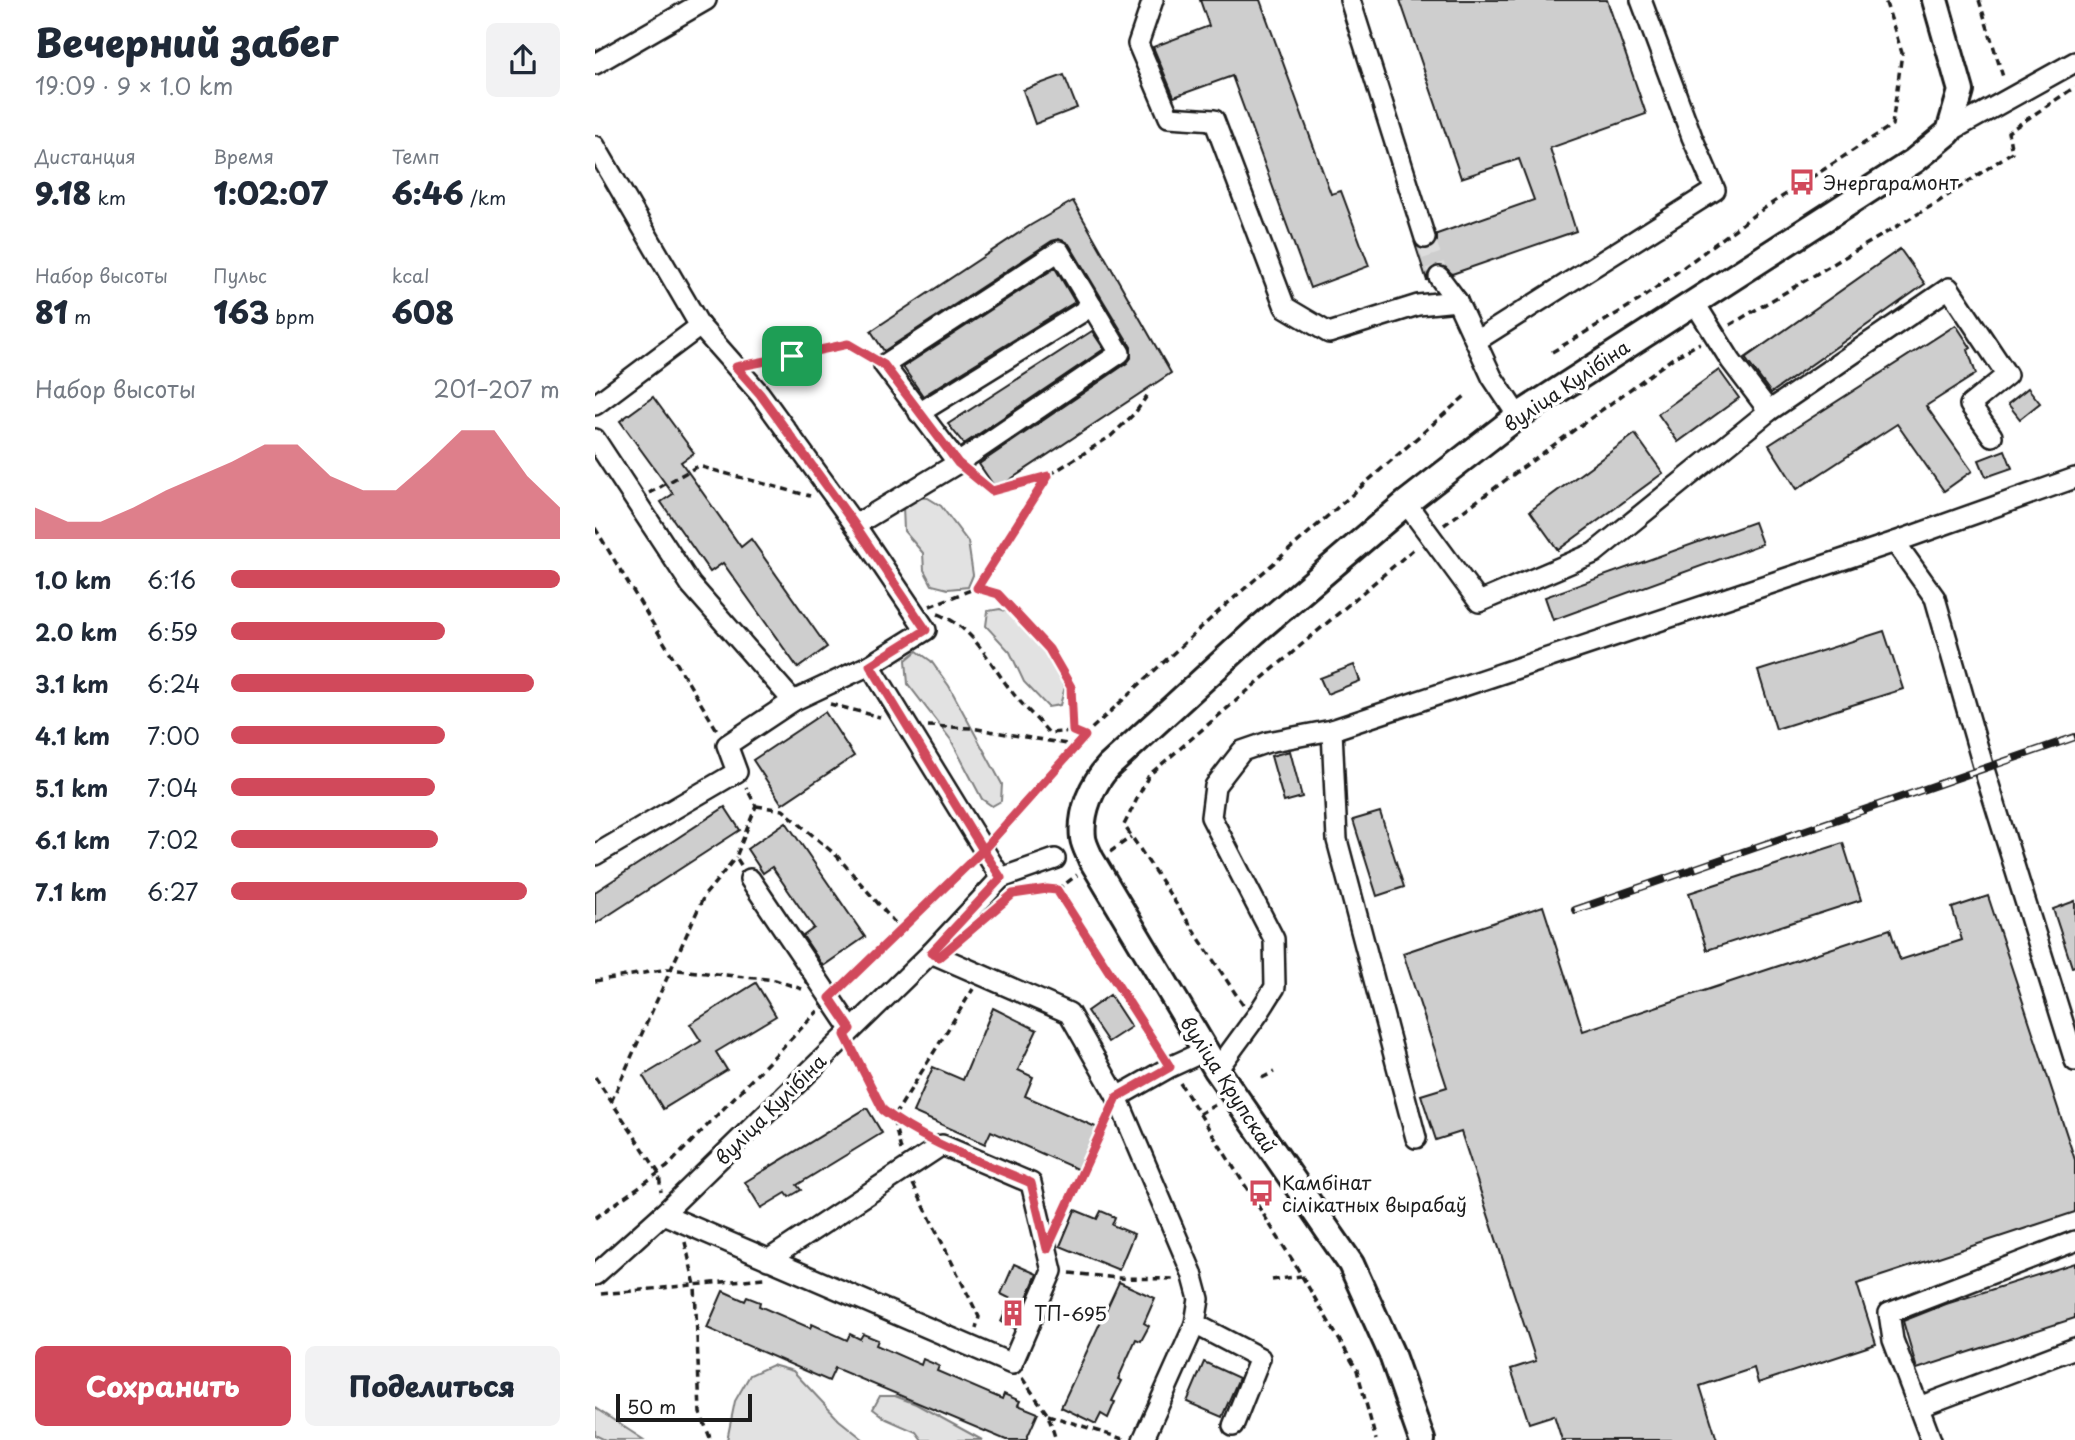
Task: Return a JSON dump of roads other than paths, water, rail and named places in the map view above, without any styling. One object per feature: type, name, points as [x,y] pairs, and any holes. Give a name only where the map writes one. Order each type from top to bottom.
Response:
[{"type":"main road","points":[[1935,0],[1961,91],[1949,132]]},
{"type":"main road","name":"вуліца Кулібіна","points":[[1109,766],[1255,632],[1406,503],[1518,416],[1914,160],[1949,132]]},
{"type":"main road","name":"вуліца Крупскай","points":[[1109,766],[1100,775],[1084,810],[1083,838],[1091,859],[1211,1060],[1352,1264],[1392,1355],[1422,1440]]},
{"type":"street","points":[[595,64],[706,0]]},
{"type":"street","points":[[1153,0],[1139,44],[1169,117],[1214,120],[1285,307],[1329,333],[1418,305],[1457,301]]},
{"type":"street","points":[[1350,0],[1425,238]]},
{"type":"street","points":[[1475,341],[1716,190],[1692,137],[1641,0]]},
{"type":"street","points":[[1949,132],[2075,62]]},
{"type":"street","points":[[595,146],[700,326],[760,394],[855,525],[926,630],[870,665],[793,701],[727,745],[737,772],[595,855]]},
{"type":"street","points":[[855,525],[958,463],[1120,353],[1059,251],[884,365],[958,463]]},
{"type":"street","points":[[1439,277],[1457,301],[1492,377],[1518,416]]},
{"type":"street","points":[[1406,503],[1479,602],[1594,553],[1769,411],[1948,288],[2007,374],[1970,405],[1992,436]]},
{"type":"street","points":[[1694,302],[1731,361],[1769,411]]},
{"type":"street","points":[[919,413],[1092,306]]},
{"type":"street","points":[[595,405],[700,326]]},
{"type":"street","points":[[595,439],[691,585],[793,701]]},
{"type":"street","points":[[1117,1097],[1170,1067],[1211,1060],[1254,1020],[1276,986],[1274,939],[1211,817],[1215,786],[1242,751],[1332,730],[1895,542],[2075,478]]},
{"type":"street","points":[[1895,542],[1935,598],[1984,769],[2075,1061]]},
{"type":"street","points":[[870,665],[1001,878],[1055,859]]},
{"type":"street","points":[[1332,730],[1337,840],[1416,1138]]},
{"type":"street","name":"вуліца Кулібіна","points":[[595,1275],[671,1218],[848,1032],[931,953],[1001,878]]},
{"type":"street","points":[[750,879],[830,998],[848,1032]]},
{"type":"street","points":[[931,953],[1069,1013],[1117,1097],[1199,1299],[1195,1324],[1143,1440]]},
{"type":"street","points":[[671,1218],[768,1260],[803,1275],[1013,1364],[1052,1271],[1031,1183],[942,1145],[768,1260]]},
{"type":"street","points":[[1931,1440],[1893,1340],[1889,1313],[2075,1241]]},
{"type":"street","points":[[1195,1324],[1260,1358],[1233,1426]]},
{"type":"street","points":[[1919,1407],[2075,1348]]},
{"type":"tunnel","points":[[1425,238],[1439,277]]},
{"type":"railway","points":[[1575,910],[2075,737]]},
{"type":"place","name":"Энергарамонт","points":[[1802,182]]},
{"type":"place","name":"Камбінат сілікатных вырабаў","points":[[1261,1193]]},
{"type":"place","name":"ТП-695","points":[[1013,1313]]}]
